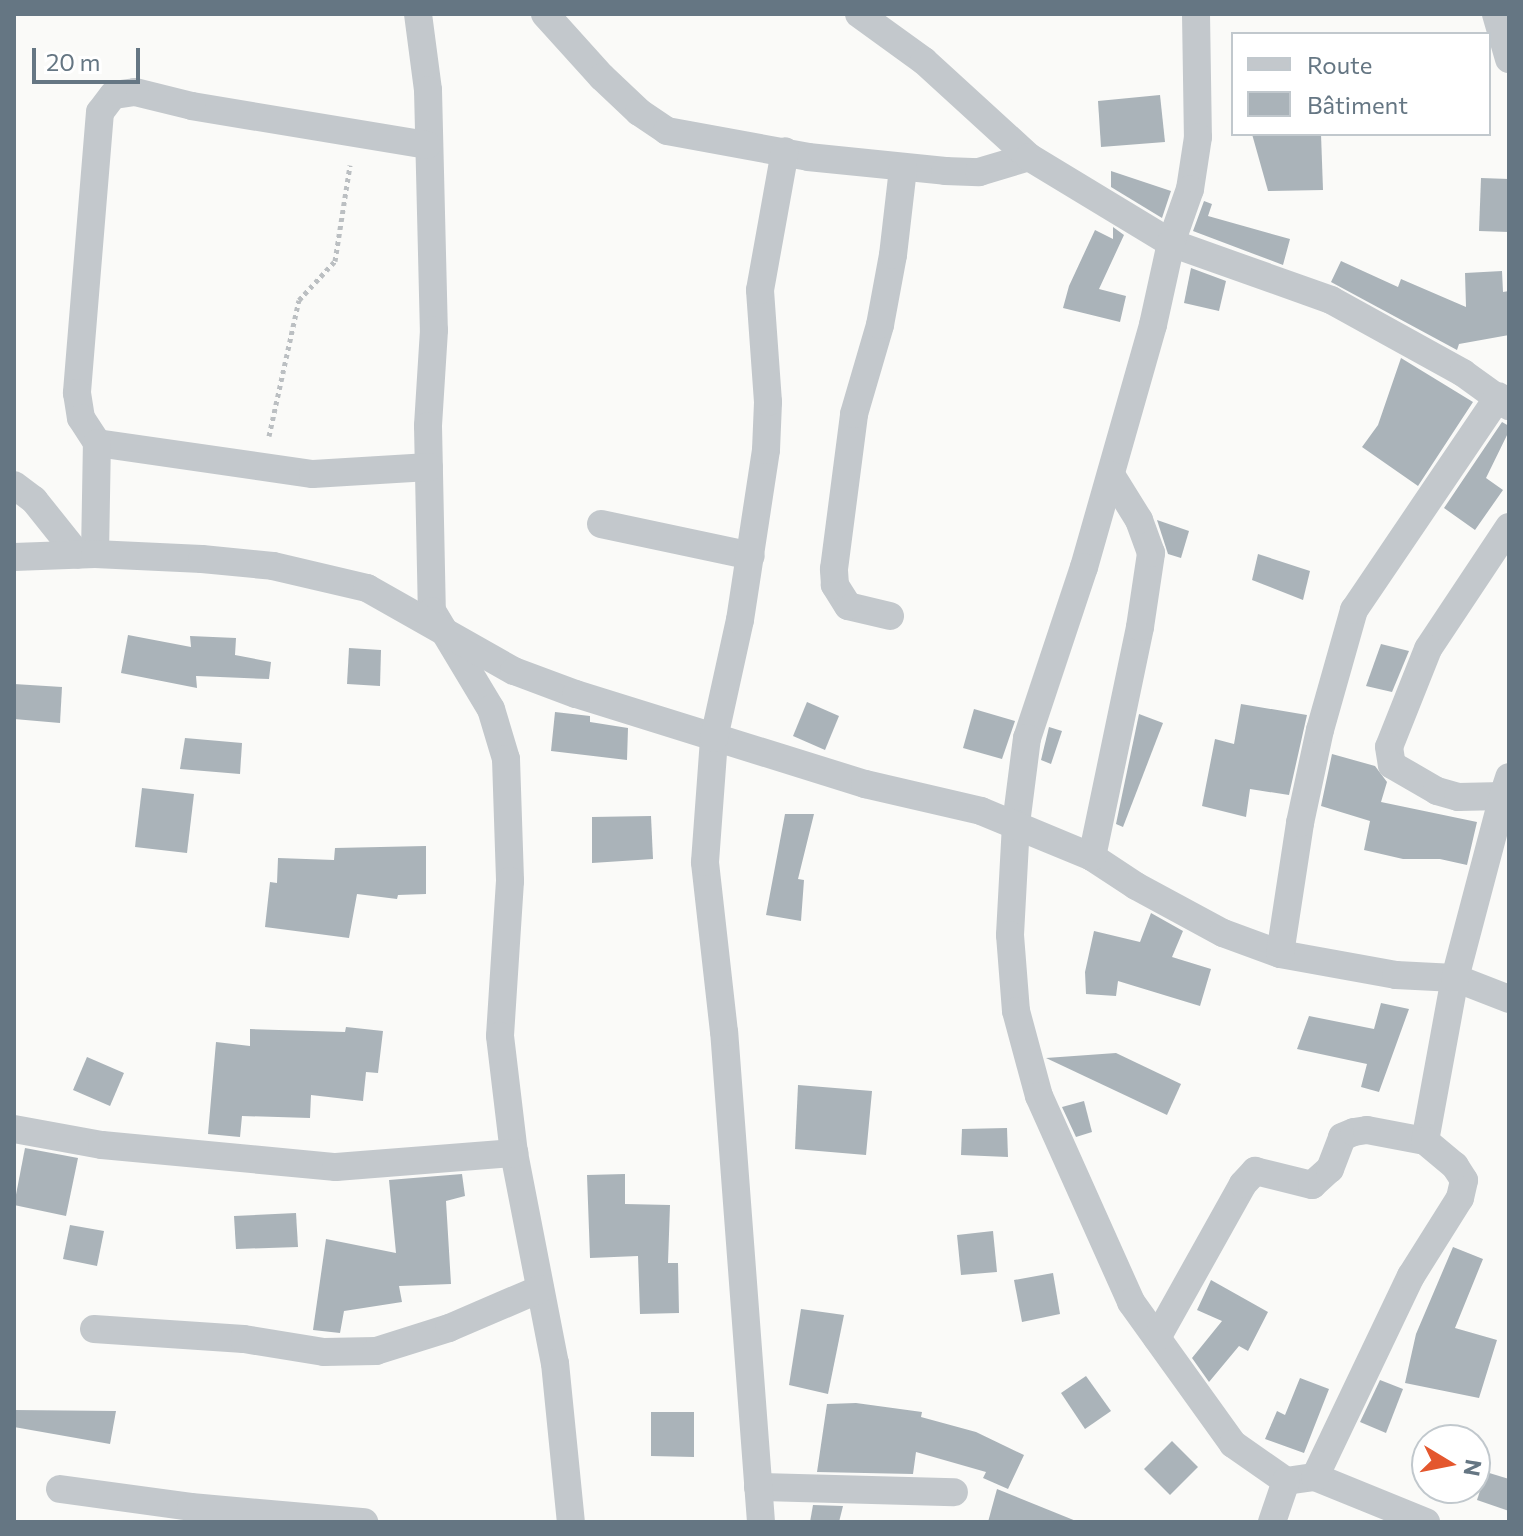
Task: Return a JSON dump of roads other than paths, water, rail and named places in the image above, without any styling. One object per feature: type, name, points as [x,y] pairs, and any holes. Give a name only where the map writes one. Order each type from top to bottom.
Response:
[{"type":"street","points":[[418,14],[428,90],[434,330],[429,467],[432,611],[491,709],[506,759],[510,881],[500,1036],[514,1153],[555,1363],[571,1522]]},
{"type":"street","points":[[545,14],[639,112],[667,131],[903,168],[979,172],[1029,157]]},
{"type":"street","points":[[859,14],[924,61],[1029,157],[1171,243],[1331,300],[1504,401],[1354,610],[1314,761],[1280,954]]},
{"type":"street","points":[[1196,14],[1196,155],[1190,189],[1171,243],[1153,325],[1111,475],[1027,738],[1016,824],[1011,950],[1016,1011],[1039,1096],[1131,1302],[1233,1444],[1286,1481],[1315,1477],[1426,1522]]},
{"type":"street","points":[[1496,14],[1509,59]]},
{"type":"street","points":[[86,555],[97,443],[81,418],[77,393],[100,112],[113,95],[135,92],[192,106],[427,145]]},
{"type":"street","points":[[761,1522],[724,1032],[705,862],[714,738],[751,556],[766,450],[768,402],[760,290],[785,151]]},
{"type":"street","points":[[890,616],[848,606],[835,585],[834,569],[854,414],[880,325],[893,255],[903,168]]},
{"type":"street","points":[[97,443],[313,474],[429,467]]},
{"type":"street","points":[[1092,857],[1140,627],[1151,553],[1139,520],[1111,475]]},
{"type":"street","points":[[14,485],[34,500],[86,555]]},
{"type":"street","points":[[601,524],[751,556]]},
{"type":"street","points":[[1425,1141],[1455,978],[1506,786],[1458,797],[1437,791],[1392,765],[1389,747],[1428,649],[1509,527]]},
{"type":"street","points":[[14,557],[86,555],[273,566],[367,588],[514,671],[714,738],[865,784],[981,811],[1016,824],[1092,857],[1136,886],[1223,933],[1280,954],[1396,975],[1455,978],[1509,999]]},
{"type":"street","points":[[14,1129],[102,1145],[336,1167],[514,1153]]},
{"type":"street","points":[[1157,1338],[1243,1184],[1255,1171],[1312,1185],[1330,1169],[1342,1137],[1367,1130],[1425,1141],[1455,1166],[1464,1180],[1460,1198],[1411,1276],[1315,1477]]},
{"type":"street","points":[[94,1329],[244,1339],[324,1352],[376,1351],[449,1328],[540,1289]]},
{"type":"street","points":[[1272,1522],[1286,1481]]},
{"type":"street","points":[[758,1487],[954,1492]]},
{"type":"street","points":[[60,1489],[277,1518],[364,1522]]}]
